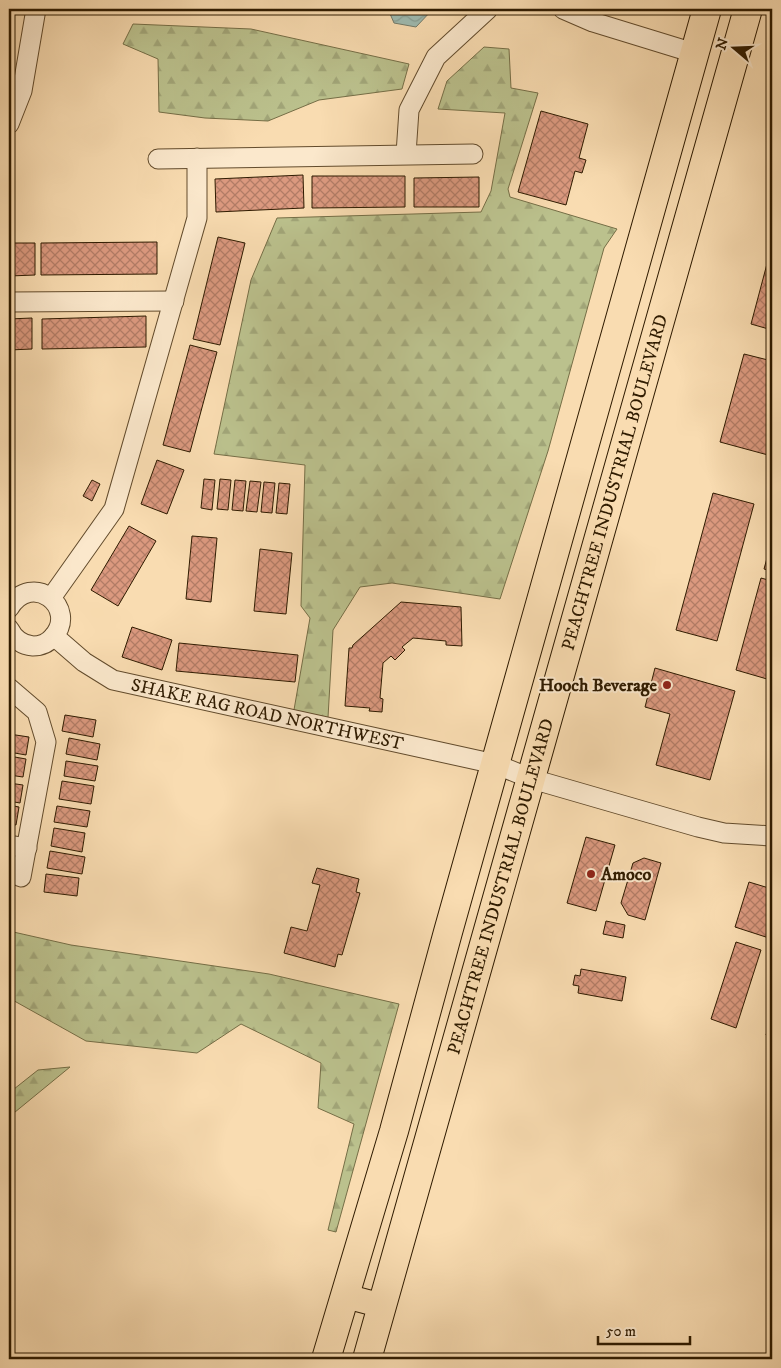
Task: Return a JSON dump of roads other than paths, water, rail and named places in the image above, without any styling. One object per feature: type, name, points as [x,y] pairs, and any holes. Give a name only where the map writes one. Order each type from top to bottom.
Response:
[{"type":"highway","name":"PEACHTREE INDUSTRIAL BOULEVARD","points":[[326,1359],[394,1131],[707,9]]},
{"type":"highway","name":"PEACHTREE INDUSTRIAL BOULEVARD","points":[[367,1359],[748,9]]},
{"type":"main road","points":[[345,1296],[383,1306]]},
{"type":"street","points":[[9,124],[22,91],[36,9]]},
{"type":"street","points":[[406,154],[409,110],[436,57],[488,9]]},
{"type":"street","points":[[563,9],[593,22],[694,54]]},
{"type":"street","points":[[158,159],[473,154]]},
{"type":"street","points":[[51,598],[114,509],[197,218],[197,158]]},
{"type":"street","points":[[9,302],[174,301]]},
{"type":"street","points":[[10,603],[18,597],[31,592],[45,594],[55,603],[60,616],[58,630],[54,636],[43,644],[36,646],[11,640]]},
{"type":"street","name":"SHAKE RAG ROAD NORTHWEST","points":[[54,636],[84,662],[113,680],[495,764],[532,779],[724,833],[772,836]]},
{"type":"street","points":[[9,688],[37,712],[46,742],[21,877]]},
{"type":"street","points":[[9,845],[27,848]]},
{"type":"water","points":[[388,9],[433,9],[416,27],[394,23]]},
{"type":"place","name":"Hooch Beverage","points":[[667,685]]},
{"type":"place","name":"Amoco","points":[[591,874]]}]
